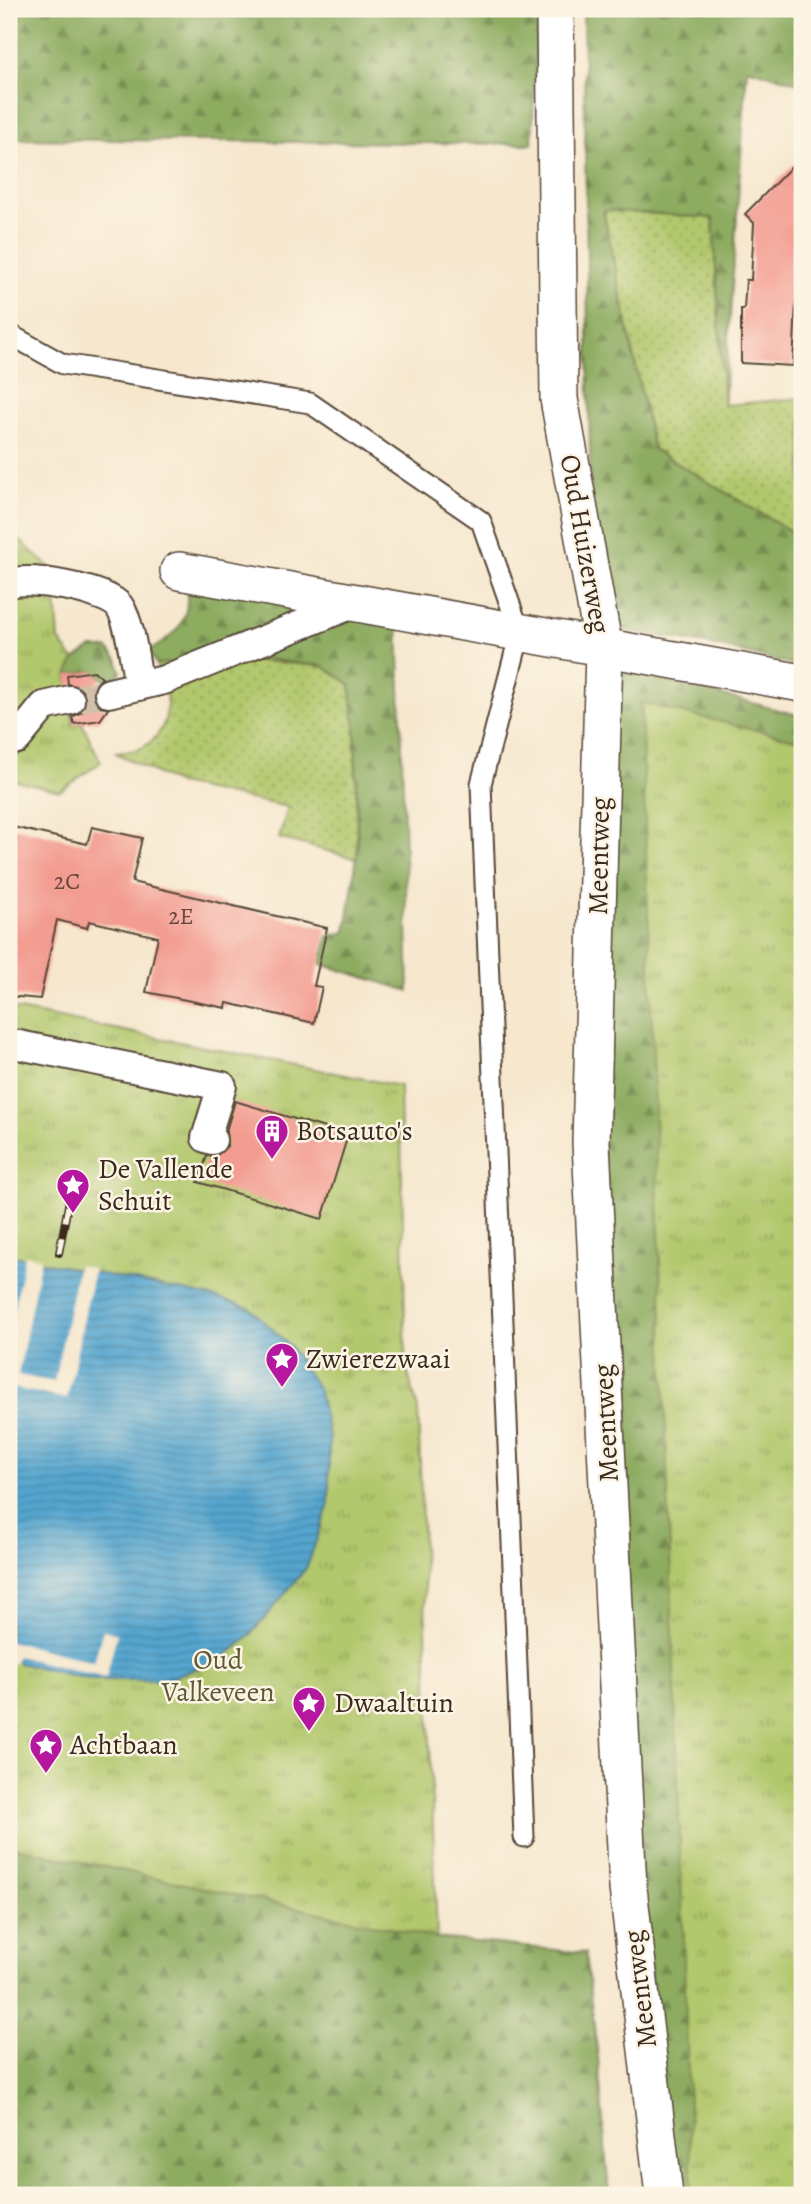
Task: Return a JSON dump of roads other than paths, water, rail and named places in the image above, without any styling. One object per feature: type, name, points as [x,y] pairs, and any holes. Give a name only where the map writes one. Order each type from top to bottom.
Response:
[{"type":"street","name":"Oud Huizerweg","points":[[179,571],[604,649],[559,399],[555,9]]},
{"type":"street","points":[[9,584],[31,581],[58,585],[100,595],[118,606],[128,633],[139,686]]},
{"type":"street","points":[[109,693],[164,680],[353,604]]},
{"type":"street","points":[[604,649],[802,683]]},
{"type":"street","name":"Meentweg","points":[[604,649],[591,1143],[628,1888],[664,2195]]},
{"type":"street","points":[[9,741],[17,739],[44,706],[70,700]]},
{"type":"street","points":[[9,1043],[222,1086],[205,1138],[212,1140]]},
{"type":"lane","points":[[9,334],[63,364],[310,403],[481,521],[520,633],[481,784],[524,1837]]},
{"type":"water","points":[[9,1255],[218,1298],[250,1308],[290,1346],[318,1389],[329,1436],[329,1504],[307,1567],[249,1637],[220,1660],[164,1680],[92,1680],[9,1661]]},
{"type":"tunnel","points":[[70,700],[109,693]]},
{"type":"railway","points":[[59,1253],[73,1179]]},
{"type":"place","name":"Botsauto's","points":[[272,1161]]},
{"type":"place","name":"De Vallende Schuit","points":[[73,1215]]},
{"type":"place","name":"Zwierezwaai","points":[[282,1389]]},
{"type":"place","name":"Dwaaltuin","points":[[309,1733]]},
{"type":"place","name":"Achtbaan","points":[[46,1775]]},
{"type":"park label","name":"Oud Valkeveen","points":[[218,1676]]}]
